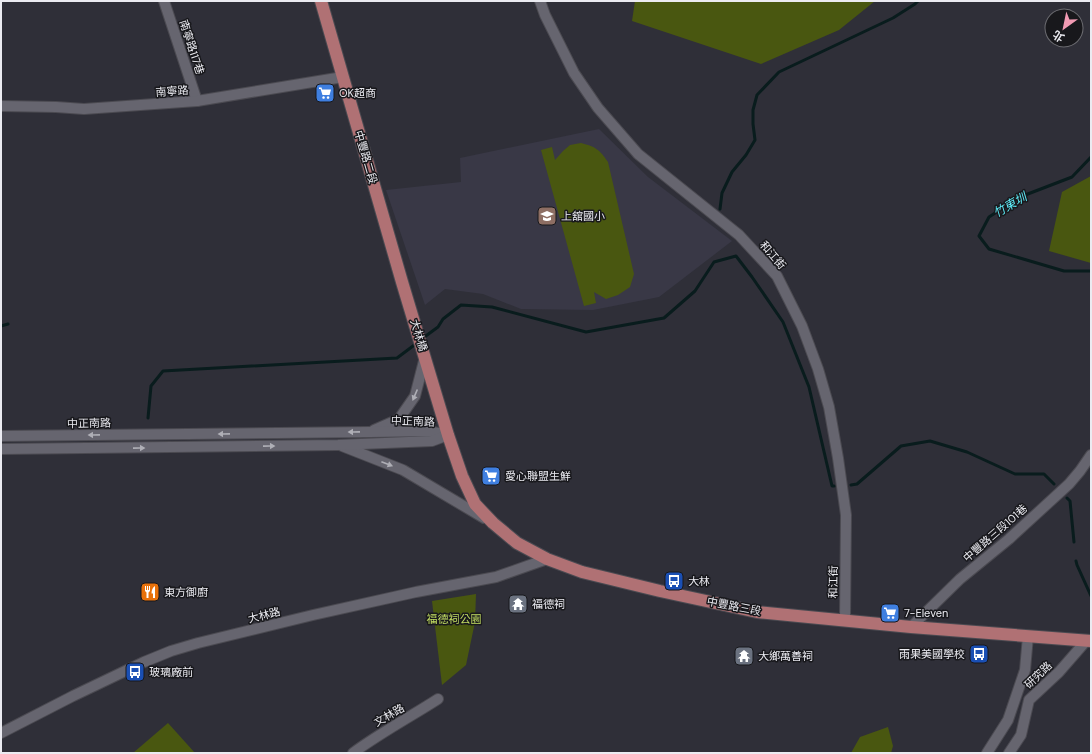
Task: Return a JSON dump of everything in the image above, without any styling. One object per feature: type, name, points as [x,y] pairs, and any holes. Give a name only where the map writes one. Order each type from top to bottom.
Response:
[{"type":"main road","name":"中豐路二段","points":[[321,1],[412,313]]},
{"type":"main road","name":"大林橋","points":[[412,313],[425,357]]},
{"type":"main road","points":[[425,357],[448,435]]},
{"type":"main road","name":"中豐路三段","points":[[448,435],[462,476],[475,504],[493,523],[517,543],[547,559],[582,572],[757,612],[910,627],[1088,641]]},
{"type":"street","name":"南寧路117巷","points":[[164,1],[197,102]]},
{"type":"street","name":"和江街","points":[[540,1],[545,15],[574,73],[598,108],[638,154],[739,235],[777,276],[802,326],[818,369],[829,407],[838,458],[846,515],[845,620]]},
{"type":"street","name":"南寧路","points":[[1,106],[84,109],[197,102],[343,77]]},
{"type":"street","points":[[370,432],[399,419],[416,396],[425,357]]},
{"type":"street","name":"中正南路","points":[[1,436],[428,431],[448,435]]},
{"type":"street","name":"中正南路","points":[[1,449],[338,445],[432,442],[448,435]]},
{"type":"street","points":[[338,445],[403,470],[493,523]]},
{"type":"street","name":"中豐路三段101巷","points":[[910,627],[960,579],[1009,538],[1069,484],[1080,472],[1091,455]]},
{"type":"street","name":"大林路","points":[[1,733],[72,696],[171,651],[313,615],[416,592],[496,577],[547,559]]},
{"type":"street","name":"研究路","points":[[987,753],[1008,720],[1025,670],[1028,636]]},
{"type":"street","name":"研究路","points":[[1008,753],[1021,735],[1029,700],[1059,672],[1088,641]]},
{"type":"street","name":"文林路","points":[[353,753],[373,738],[438,699]]},
{"type":"shaded area","name":"上舘國小","points":[[599,129],[648,177],[732,241],[659,297],[593,310],[521,309],[483,294],[445,289],[425,305],[386,190],[461,182],[460,158]]},
{"type":"green space","points":[[635,1],[875,1],[839,30],[761,64],[632,21]]},
{"type":"green space","points":[[581,143],[597,149],[608,162],[634,274],[630,287],[618,295],[606,299],[594,292],[596,303],[584,306],[541,150],[552,147],[555,160],[570,145]]},
{"type":"green space","points":[[1091,176],[1091,263],[1049,251],[1062,192]]},
{"type":"green space","name":"福德祠公園","points":[[476,594],[475,622],[466,665],[442,685],[432,601]]},
{"type":"green space","points":[[168,723],[195,753],[133,753]]},
{"type":"green space","points":[[888,727],[893,746],[891,753],[851,753],[860,737]]},
{"type":"waterway","points":[[720,209],[722,193],[732,172],[746,155],[755,140],[753,110],[757,95],[779,72],[893,18],[918,1]]},
{"type":"waterway","name":"竹東圳","points":[[1091,157],[1072,177],[1020,197],[989,217],[979,236],[989,249],[1064,271],[1091,271]]},
{"type":"waterway","points":[[423,338],[438,327],[443,319],[461,305],[492,307],[586,332],[664,318],[695,291],[714,262],[736,256],[783,322],[809,387],[832,486],[834,486]]},
{"type":"waterway","points":[[1,326],[8,324]]},
{"type":"waterway","points":[[148,418],[151,386],[163,371],[397,358],[417,343]]},
{"type":"waterway","points":[[851,485],[857,484],[901,446],[930,441],[967,452],[1015,474],[1044,474],[1054,484]]},
{"type":"waterway","points":[[1067,498],[1070,501],[1074,542]]},
{"type":"waterway","points":[[1076,561],[1091,596]]},
{"type":"place","name":"OK超商","points":[[325,93]]},
{"type":"place","name":"上舘國小","points":[[547,216]]},
{"type":"place","name":"愛心聯盟生鮮","points":[[491,476]]},
{"type":"place","name":"大林","points":[[674,581]]},
{"type":"place","name":"東方御廚","points":[[150,592]]},
{"type":"place","name":"福德祠","points":[[518,604]]},
{"type":"place","name":"7-Eleven","points":[[890,613]]},
{"type":"place","name":"雨果美國學校","points":[[979,654]]},
{"type":"place","name":"大鄉萬善祠","points":[[744,656]]},
{"type":"place","name":"玻璃廠前","points":[[135,672]]}]
